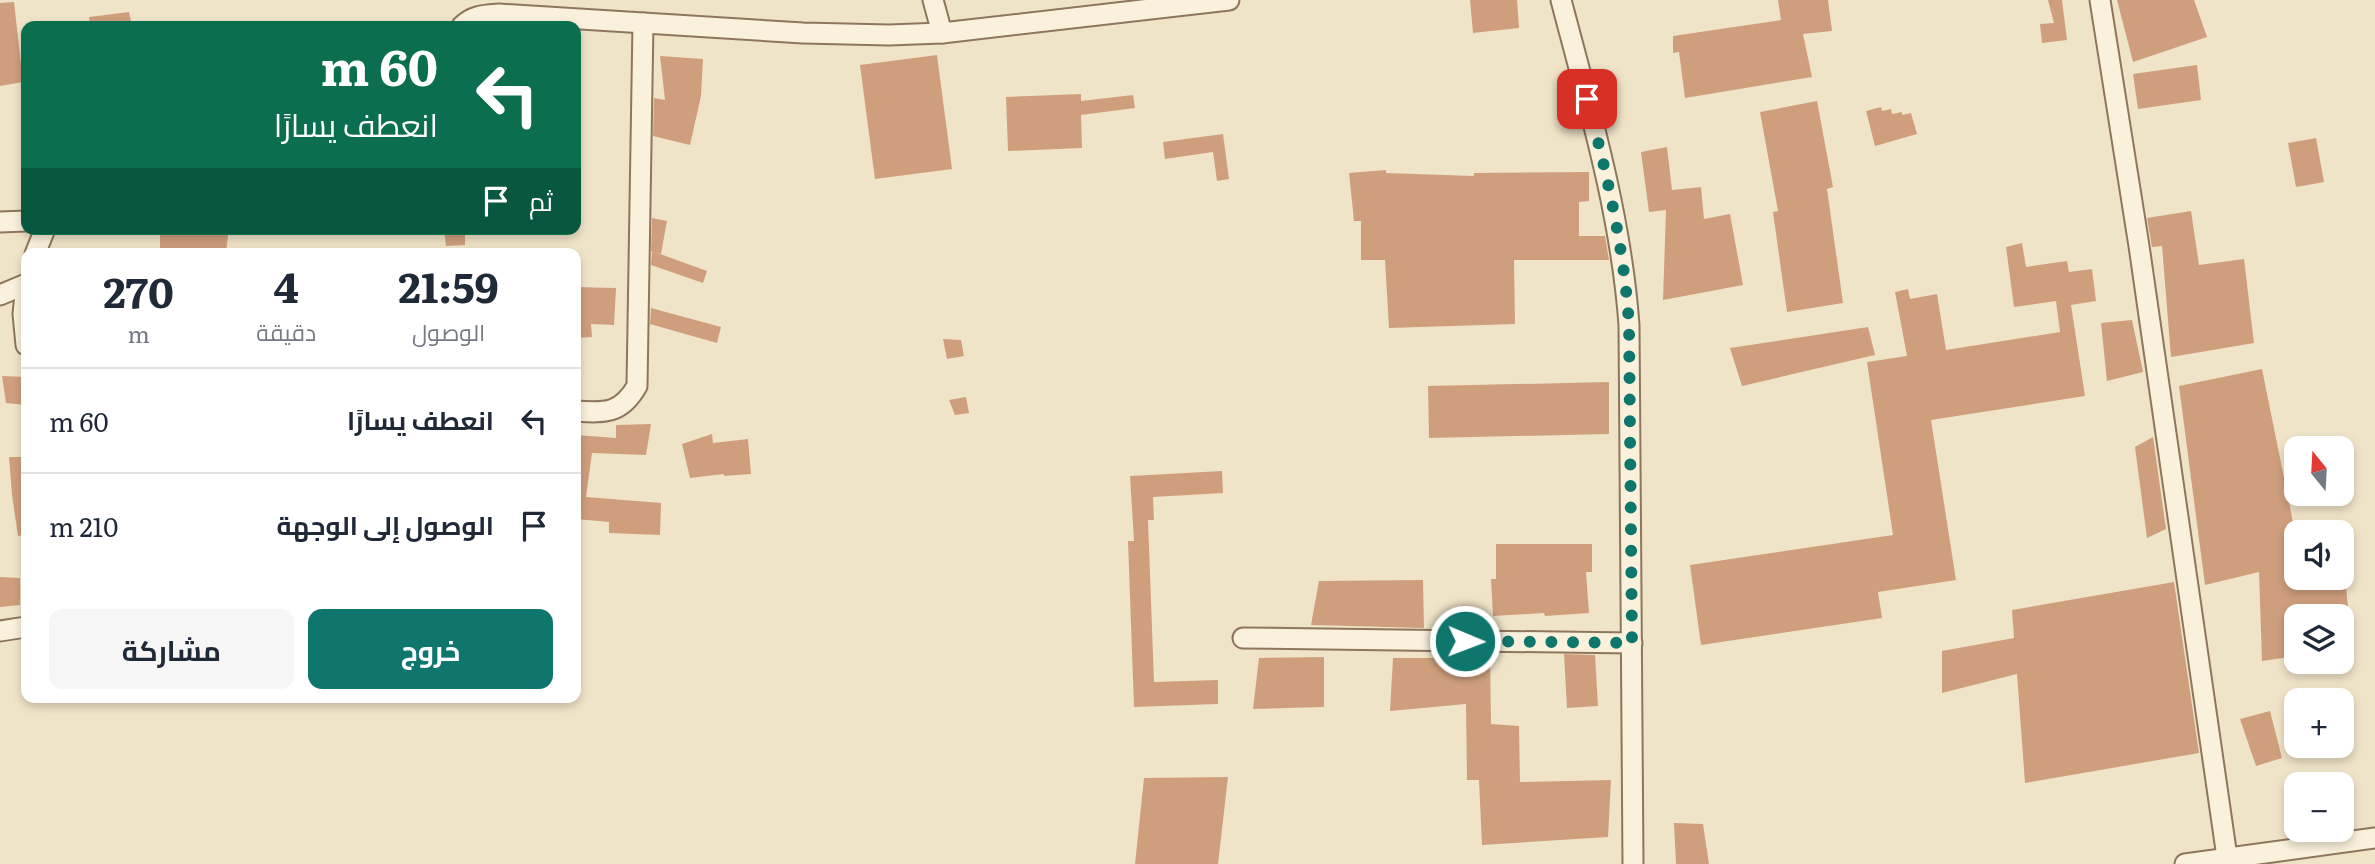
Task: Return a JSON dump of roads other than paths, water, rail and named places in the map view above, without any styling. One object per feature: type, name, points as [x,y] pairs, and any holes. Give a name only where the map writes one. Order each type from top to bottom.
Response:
[{"type":"street","points":[[933,0],[942,33]]},
{"type":"street","points":[[467,21],[480,15],[499,14],[803,33],[888,35],[942,33],[1229,0]]},
{"type":"street","points":[[1561,0],[1607,179],[1620,241],[1629,324],[1633,864]]},
{"type":"street","points":[[2100,0],[2141,260],[2228,861]]},
{"type":"street","points":[[581,411],[597,413],[620,408],[629,400],[637,386],[643,23]]},
{"type":"street","points":[[0,222],[21,221]]},
{"type":"street","points":[[0,295],[21,287]]},
{"type":"street","points":[[0,631],[21,628]]},
{"type":"street","points":[[1242,638],[1632,643]]},
{"type":"street","points":[[2185,864],[2228,861],[2375,838]]}]
